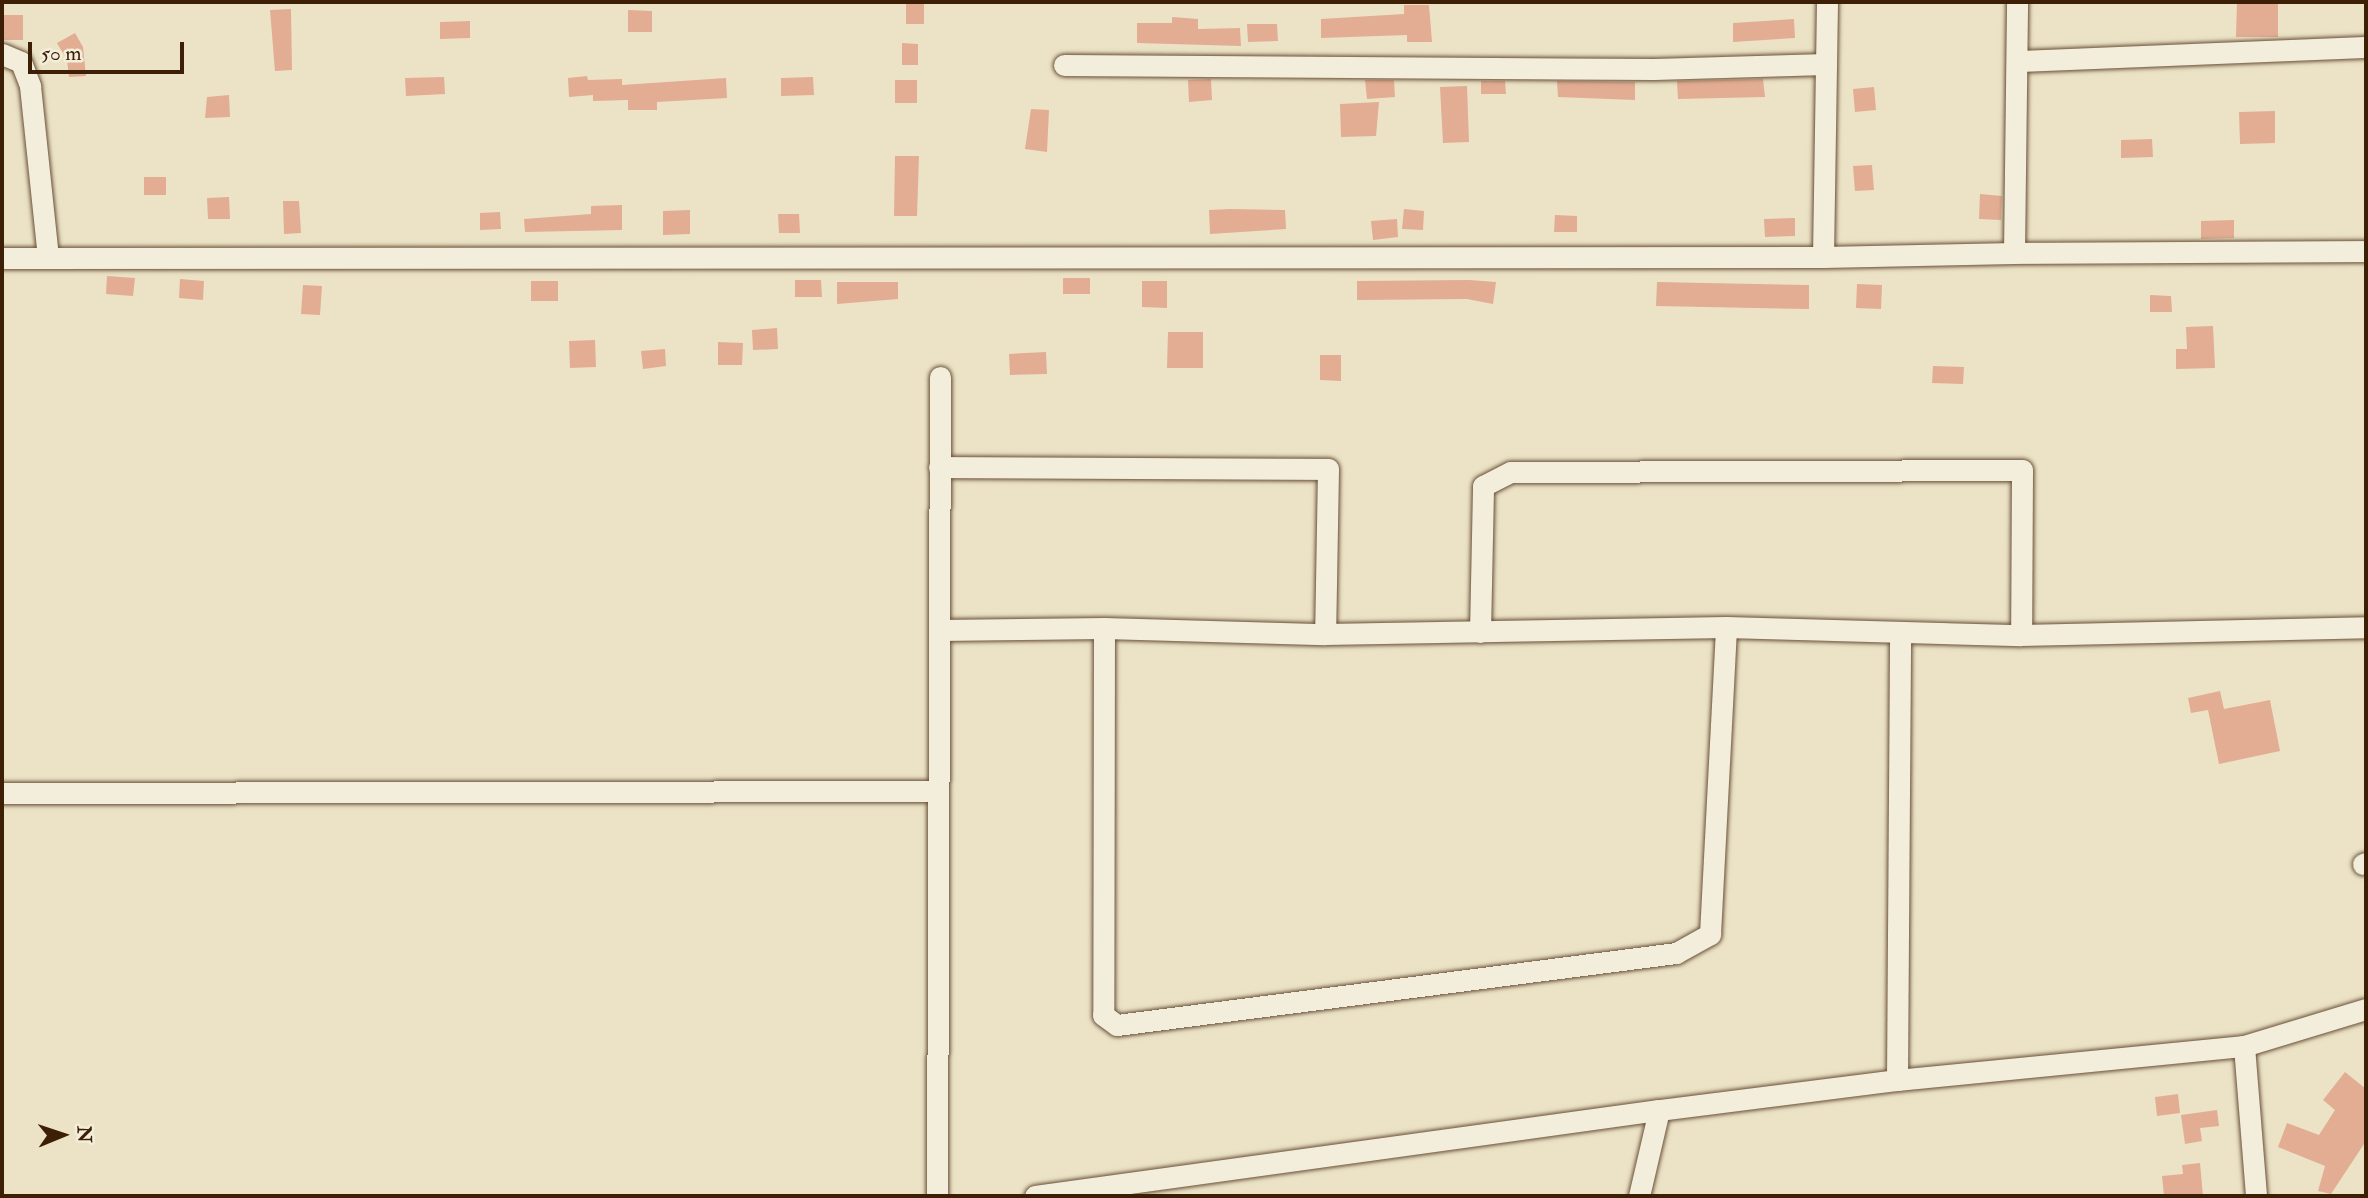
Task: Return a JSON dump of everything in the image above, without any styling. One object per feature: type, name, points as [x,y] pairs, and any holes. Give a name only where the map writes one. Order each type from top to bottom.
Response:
[{"type":"street","points":[[1823,257],[1827,2]]},
{"type":"street","points":[[2014,253],[2017,2]]},
{"type":"street","points":[[2018,61],[2366,47]]},
{"type":"street","points":[[2,54],[21,62],[30,86],[48,258]]},
{"type":"street","points":[[1064,65],[1654,69],[1826,64]]},
{"type":"street","points":[[2,258],[1823,257],[2366,251]]},
{"type":"street","points":[[937,1196],[936,791],[940,377]]},
{"type":"street","points":[[939,467],[1328,469],[1325,634]]},
{"type":"street","points":[[1480,632],[1483,486],[1511,472],[2022,470],[2021,635]]},
{"type":"street","points":[[939,630],[1104,628],[1325,634],[1726,627],[1900,634],[2021,635],[2366,627]]},
{"type":"street","points":[[1104,628],[1103,1015],[1117,1025],[1676,954],[1710,934],[1726,627]]},
{"type":"street","points":[[1897,1080],[1900,634]]},
{"type":"street","points":[[2,793],[936,791]]},
{"type":"street","points":[[1035,1196],[1897,1080],[2244,1046],[2366,1009]]},
{"type":"street","points":[[2244,1046],[2256,1196]]},
{"type":"street","points":[[1639,1196],[1659,1110]]},
{"type":"building","points":[[906,2],[924,2],[924,24],[906,24]]},
{"type":"building","points":[[2237,2],[2278,2],[2278,37],[2236,37]]},
{"type":"building","points":[[1404,5],[1429,5],[1432,42],[1407,42],[1407,35],[1321,38],[1321,19],[1404,14]]},
{"type":"building","points":[[291,9],[292,70],[275,71],[270,10]]},
{"type":"building","points":[[628,10],[652,11],[652,32],[628,32]]},
{"type":"building","points":[[2,15],[23,15],[23,40],[2,40]]},
{"type":"building","points":[[1172,17],[1198,19],[1198,29],[1240,28],[1241,46],[1137,43],[1137,23],[1172,23]]},
{"type":"building","points":[[1794,19],[1795,38],[1733,42],[1733,23]]},
{"type":"building","points":[[470,21],[470,38],[440,39],[440,22]]},
{"type":"building","points":[[1247,24],[1277,24],[1278,41],[1248,42]]},
{"type":"building","points":[[75,33],[83,47],[86,76],[69,77],[67,60],[57,43]]},
{"type":"building","points":[[902,43],[918,44],[918,65],[902,65]]},
{"type":"building","points":[[587,76],[588,80],[622,79],[622,85],[726,78],[727,98],[657,102],[657,110],[628,110],[628,100],[593,101],[593,95],[569,97],[568,78]]},
{"type":"building","points":[[444,77],[445,94],[406,96],[405,78]]},
{"type":"building","points":[[813,77],[814,95],[781,96],[781,78]]},
{"type":"building","points":[[1211,79],[1212,100],[1189,102],[1188,80]]},
{"type":"building","points":[[1763,79],[1765,97],[1678,99],[1677,81]]},
{"type":"building","points":[[895,80],[917,80],[917,103],[895,103]]},
{"type":"building","points":[[1365,80],[1394,80],[1395,97],[1367,99]]},
{"type":"building","points":[[1481,81],[1505,81],[1506,94],[1481,94]]},
{"type":"building","points":[[1557,81],[1635,82],[1635,100],[1558,97]]},
{"type":"building","points":[[1467,86],[1469,142],[1443,143],[1440,87]]},
{"type":"building","points":[[1874,87],[1876,110],[1855,112],[1853,89]]},
{"type":"building","points":[[229,95],[230,117],[205,118],[207,97]]},
{"type":"building","points":[[1379,102],[1376,136],[1341,137],[1340,104]]},
{"type":"building","points":[[1031,109],[1049,110],[1047,152],[1025,149]]},
{"type":"building","points":[[2275,111],[2275,143],[2240,144],[2239,112]]},
{"type":"building","points":[[2152,139],[2153,157],[2121,158],[2121,140]]},
{"type":"building","points":[[895,156],[919,156],[917,216],[894,216]]},
{"type":"building","points":[[1872,165],[1874,190],[1855,191],[1853,166]]},
{"type":"building","points":[[144,177],[166,177],[166,195],[144,195]]},
{"type":"building","points":[[1980,194],[2002,196],[2001,220],[1979,219]]},
{"type":"building","points":[[229,197],[230,219],[208,219],[207,198]]},
{"type":"building","points":[[283,201],[299,201],[301,233],[284,234]]},
{"type":"building","points":[[622,205],[622,230],[525,232],[524,219],[591,214],[591,206]]},
{"type":"building","points":[[1404,209],[1424,211],[1423,230],[1402,229]]},
{"type":"building","points":[[690,210],[690,234],[663,235],[663,211]]},
{"type":"building","points":[[1209,210],[1285,210],[1286,229],[1210,234]]},
{"type":"building","points":[[500,212],[501,229],[480,230],[480,213]]},
{"type":"building","points":[[778,214],[799,214],[800,233],[779,233]]},
{"type":"building","points":[[1555,215],[1577,216],[1577,232],[1554,232]]},
{"type":"building","points":[[1795,218],[1795,236],[1765,237],[1764,219]]},
{"type":"building","points":[[1397,219],[1398,237],[1373,240],[1371,221]]},
{"type":"building","points":[[2234,220],[2234,238],[2201,239],[2201,221]]},
{"type":"building","points":[[107,276],[135,278],[133,296],[106,294]]},
{"type":"building","points":[[1063,278],[1090,278],[1090,294],[1063,294]]},
{"type":"building","points":[[180,279],[204,281],[203,300],[179,298]]},
{"type":"building","points":[[795,280],[821,280],[822,297],[795,297]]},
{"type":"building","points":[[531,281],[558,281],[558,301],[531,301]]},
{"type":"building","points":[[1142,281],[1167,281],[1167,308],[1142,307]]},
{"type":"building","points":[[1357,281],[1496,282],[1493,304],[1467,299],[1357,300]]},
{"type":"building","points":[[837,282],[898,282],[898,299],[837,304]]},
{"type":"building","points":[[1657,282],[1809,285],[1809,309],[1656,306]]},
{"type":"building","points":[[1857,284],[1882,285],[1881,309],[1856,308]]},
{"type":"building","points":[[303,285],[322,286],[320,315],[301,314]]},
{"type":"building","points":[[2150,295],[2171,296],[2172,312],[2150,312]]},
{"type":"building","points":[[2213,326],[2215,368],[2176,369],[2176,349],[2187,349],[2186,327]]},
{"type":"building","points":[[777,328],[778,349],[753,350],[752,330]]},
{"type":"building","points":[[1168,332],[1203,332],[1203,368],[1167,368]]},
{"type":"building","points":[[595,340],[596,367],[570,368],[569,341]]},
{"type":"building","points":[[718,342],[743,343],[742,365],[718,365]]},
{"type":"building","points":[[665,349],[666,366],[643,369],[641,351]]},
{"type":"building","points":[[1046,352],[1047,374],[1010,375],[1009,354]]},
{"type":"building","points":[[1320,355],[1341,355],[1341,381],[1320,380]]},
{"type":"building","points":[[1933,366],[1964,367],[1963,384],[1932,383]]},
{"type":"building","points":[[2220,691],[2224,709],[2270,700],[2280,751],[2219,764],[2208,710],[2191,713],[2188,698]]},
{"type":"building","points":[[2345,1072],[2366,1089],[2366,1141],[2331,1194],[2318,1191],[2325,1166],[2278,1147],[2287,1123],[2319,1135],[2335,1110],[2323,1100]]},
{"type":"building","points":[[2178,1094],[2180,1113],[2157,1116],[2155,1097]]},
{"type":"building","points":[[2217,1110],[2219,1126],[2200,1128],[2202,1141],[2185,1144],[2181,1115]]},
{"type":"building","points":[[2200,1163],[2203,1196],[2164,1196],[2162,1176],[2183,1174],[2182,1165]]}]
